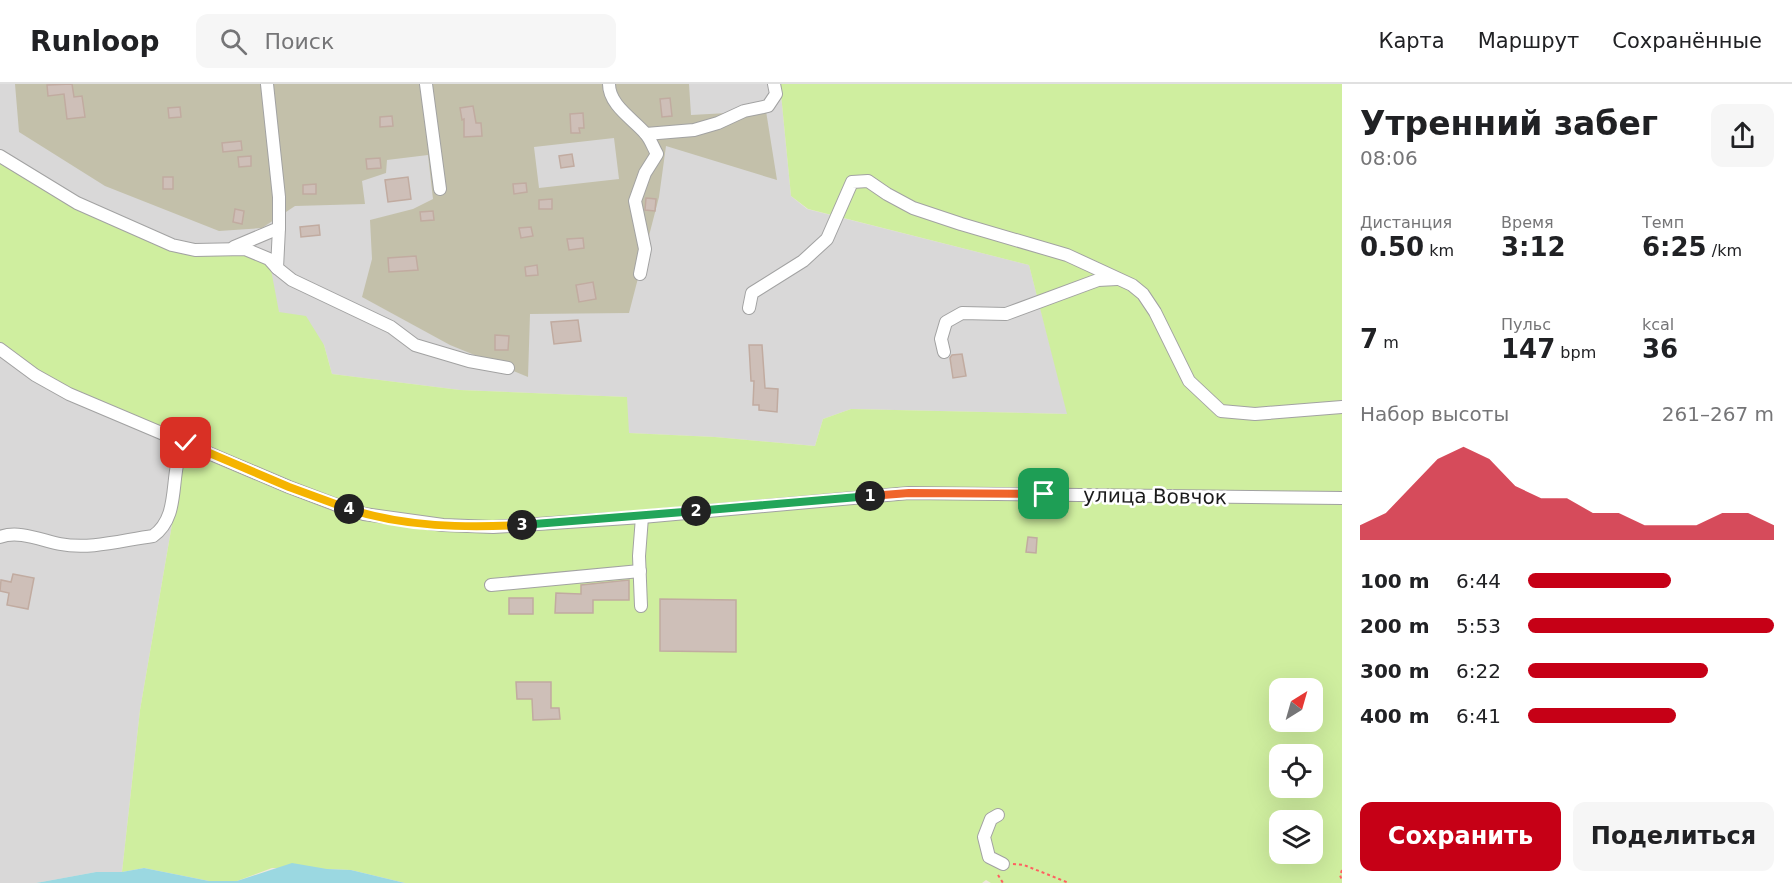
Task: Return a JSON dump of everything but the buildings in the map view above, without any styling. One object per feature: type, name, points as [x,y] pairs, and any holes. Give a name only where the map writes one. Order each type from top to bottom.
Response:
[{"type":"street","points":[[267,84],[279,197],[277,268]]},
{"type":"street","points":[[426,84],[440,189]]},
{"type":"street","points":[[646,134],[694,130],[718,123],[744,111],[768,106],[776,94],[774,84]]},
{"type":"street","points":[[606,85],[627,117],[646,134],[657,154],[645,173],[635,201],[645,249],[640,274]]},
{"type":"street","points":[[0,156],[77,203],[172,245],[195,250],[245,249],[269,260],[292,280],[392,327],[415,345],[469,361],[508,368]]},
{"type":"street","points":[[749,308],[752,293],[803,261],[827,239],[852,182],[868,181],[913,208],[961,225],[1067,255],[1132,285],[1143,294],[1155,312],[1189,381],[1221,411],[1256,414],[1342,407]]},
{"type":"street","points":[[227,249],[279,228]]},
{"type":"street","points":[[944,352],[941,339],[946,322],[962,313],[1006,314],[1098,280],[1118,279]]},
{"type":"street","name":"улица Вовчок","points":[[0,349],[35,375],[69,394],[289,487],[364,514],[443,525],[493,527],[642,517],[909,493],[1342,498]]},
{"type":"street","points":[[0,537],[7,534],[80,546],[153,537],[167,521],[183,442]]},
{"type":"street","points":[[640,606],[639,556],[642,517]]},
{"type":"street","points":[[491,585],[640,571]]},
{"type":"street","points":[[998,815],[991,819],[984,837],[989,856],[1003,864]]},
{"type":"path","points":[[1003,883],[997,873],[1003,864],[1024,865],[1070,883]]},
{"type":"path","points":[[1342,870],[1340,875],[1342,881]]},
{"type":"shaded area","points":[[0,84],[780,84],[791,196],[807,209],[1029,265],[1068,414],[851,409],[823,419],[815,446],[715,437],[628,433],[626,397],[460,390],[332,374],[324,345],[195,250],[77,203],[0,156]]},
{"type":"shaded area","points":[[15,84],[689,84],[691,115],[766,111],[777,180],[666,146],[659,197],[629,313],[530,314],[528,377],[450,345],[362,297],[372,259],[370,220],[413,209],[433,199],[428,155],[387,160],[386,173],[362,181],[365,204],[295,206],[262,228],[219,231],[105,186],[19,132]],"holes":[[[614,138],[619,179],[539,188],[534,147]]]},
{"type":"shaded area","points":[[0,349],[186,443],[140,710],[122,872],[96,872],[36,883],[0,883]]},
{"type":"green space","points":[[780,84],[1342,84],[1342,883],[991,883],[986,880],[982,883],[405,883],[351,870],[327,869],[272,868],[237,881],[209,881],[144,868],[122,872],[140,710],[186,443],[88,401],[0,349],[0,156],[77,203],[172,245],[245,249],[269,259],[279,312],[306,316],[324,345],[332,374],[460,390],[627,397],[629,433],[715,437],[815,446],[823,419],[851,409],[1067,414],[1029,265],[808,209],[791,196]]},
{"type":"water","points":[[292,863],[327,869],[351,870],[405,883],[36,883],[96,872],[122,872],[144,868],[209,881],[237,881]]},
{"type":"route","points":[[186,443],[289,487],[364,514],[424,523],[466,526],[493,527],[642,517],[909,493],[1044,494]]}]
